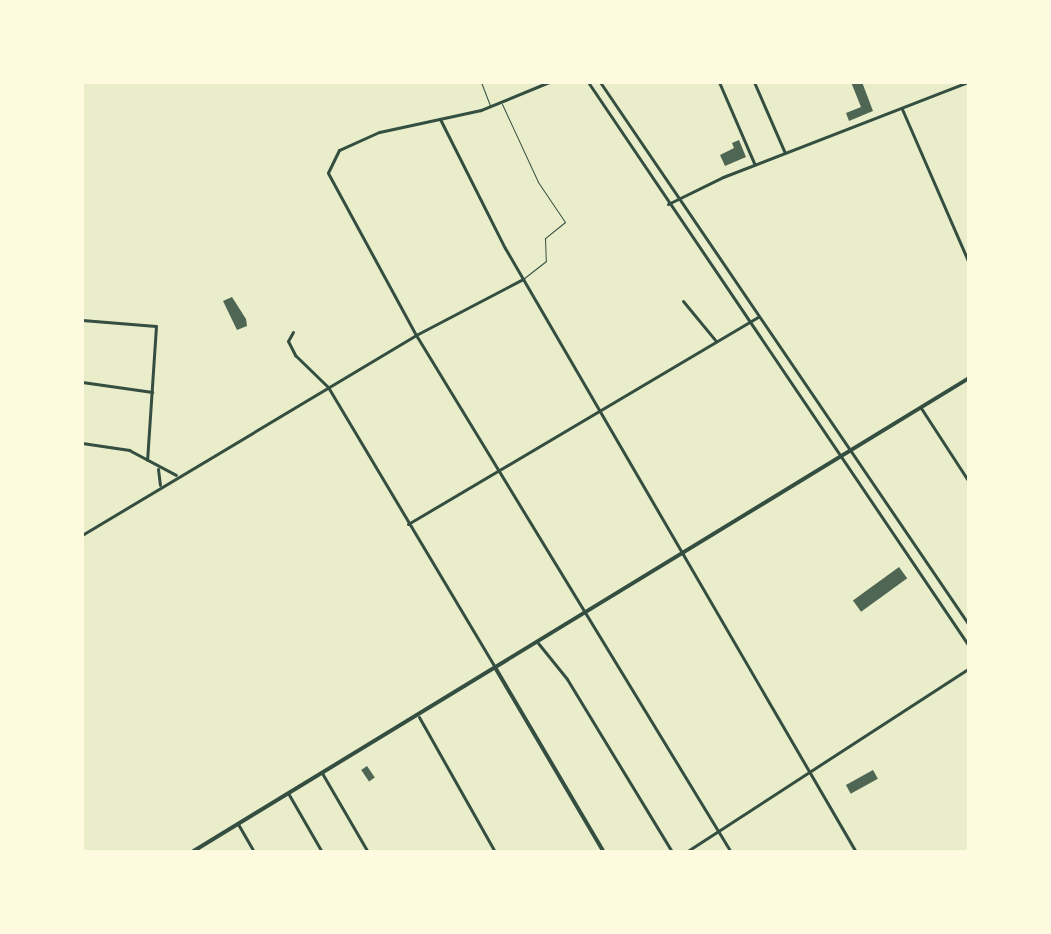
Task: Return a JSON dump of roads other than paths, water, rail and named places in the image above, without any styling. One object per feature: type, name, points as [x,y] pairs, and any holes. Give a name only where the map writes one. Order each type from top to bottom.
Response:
[{"type":"main road","points":[[192,852],[419,717],[969,378]]},
{"type":"main road","points":[[496,669],[604,852]]},
{"type":"street","points":[[549,82],[491,107],[404,124],[339,150],[328,173],[416,335],[731,852]]},
{"type":"street","points":[[588,82],[667,204],[969,646]]},
{"type":"street","points":[[600,82],[676,199],[969,625]]},
{"type":"street","points":[[719,82],[755,165]]},
{"type":"street","points":[[754,82],[785,153]]},
{"type":"street","points":[[667,204],[755,165],[968,82]]},
{"type":"street","points":[[902,109],[969,263]]},
{"type":"street","points":[[440,119],[523,279],[686,554],[856,852]]},
{"type":"street","points":[[82,535],[176,475],[416,335],[523,279]]},
{"type":"street","points":[[683,301],[716,341]]},
{"type":"street","points":[[408,524],[758,317]]},
{"type":"street","points":[[82,320],[156,326],[147,460]]},
{"type":"street","points":[[293,332],[288,341],[295,355],[328,387],[496,669]]},
{"type":"street","points":[[82,382],[152,392]]},
{"type":"street","points":[[921,408],[969,482]]},
{"type":"street","points":[[82,443],[129,450],[158,469],[176,475]]},
{"type":"street","points":[[158,469],[160,486]]},
{"type":"street","points":[[538,643],[567,679],[672,852]]},
{"type":"street","points":[[686,852],[969,668]]},
{"type":"street","points":[[419,717],[495,852]]},
{"type":"street","points":[[322,773],[368,852]]},
{"type":"street","points":[[288,793],[322,852]]},
{"type":"street","points":[[237,824],[254,852]]},
{"type":"lane","points":[[481,82],[491,107]]},
{"type":"lane","points":[[501,102],[538,182],[565,222],[545,238],[546,261],[523,279]]}]
